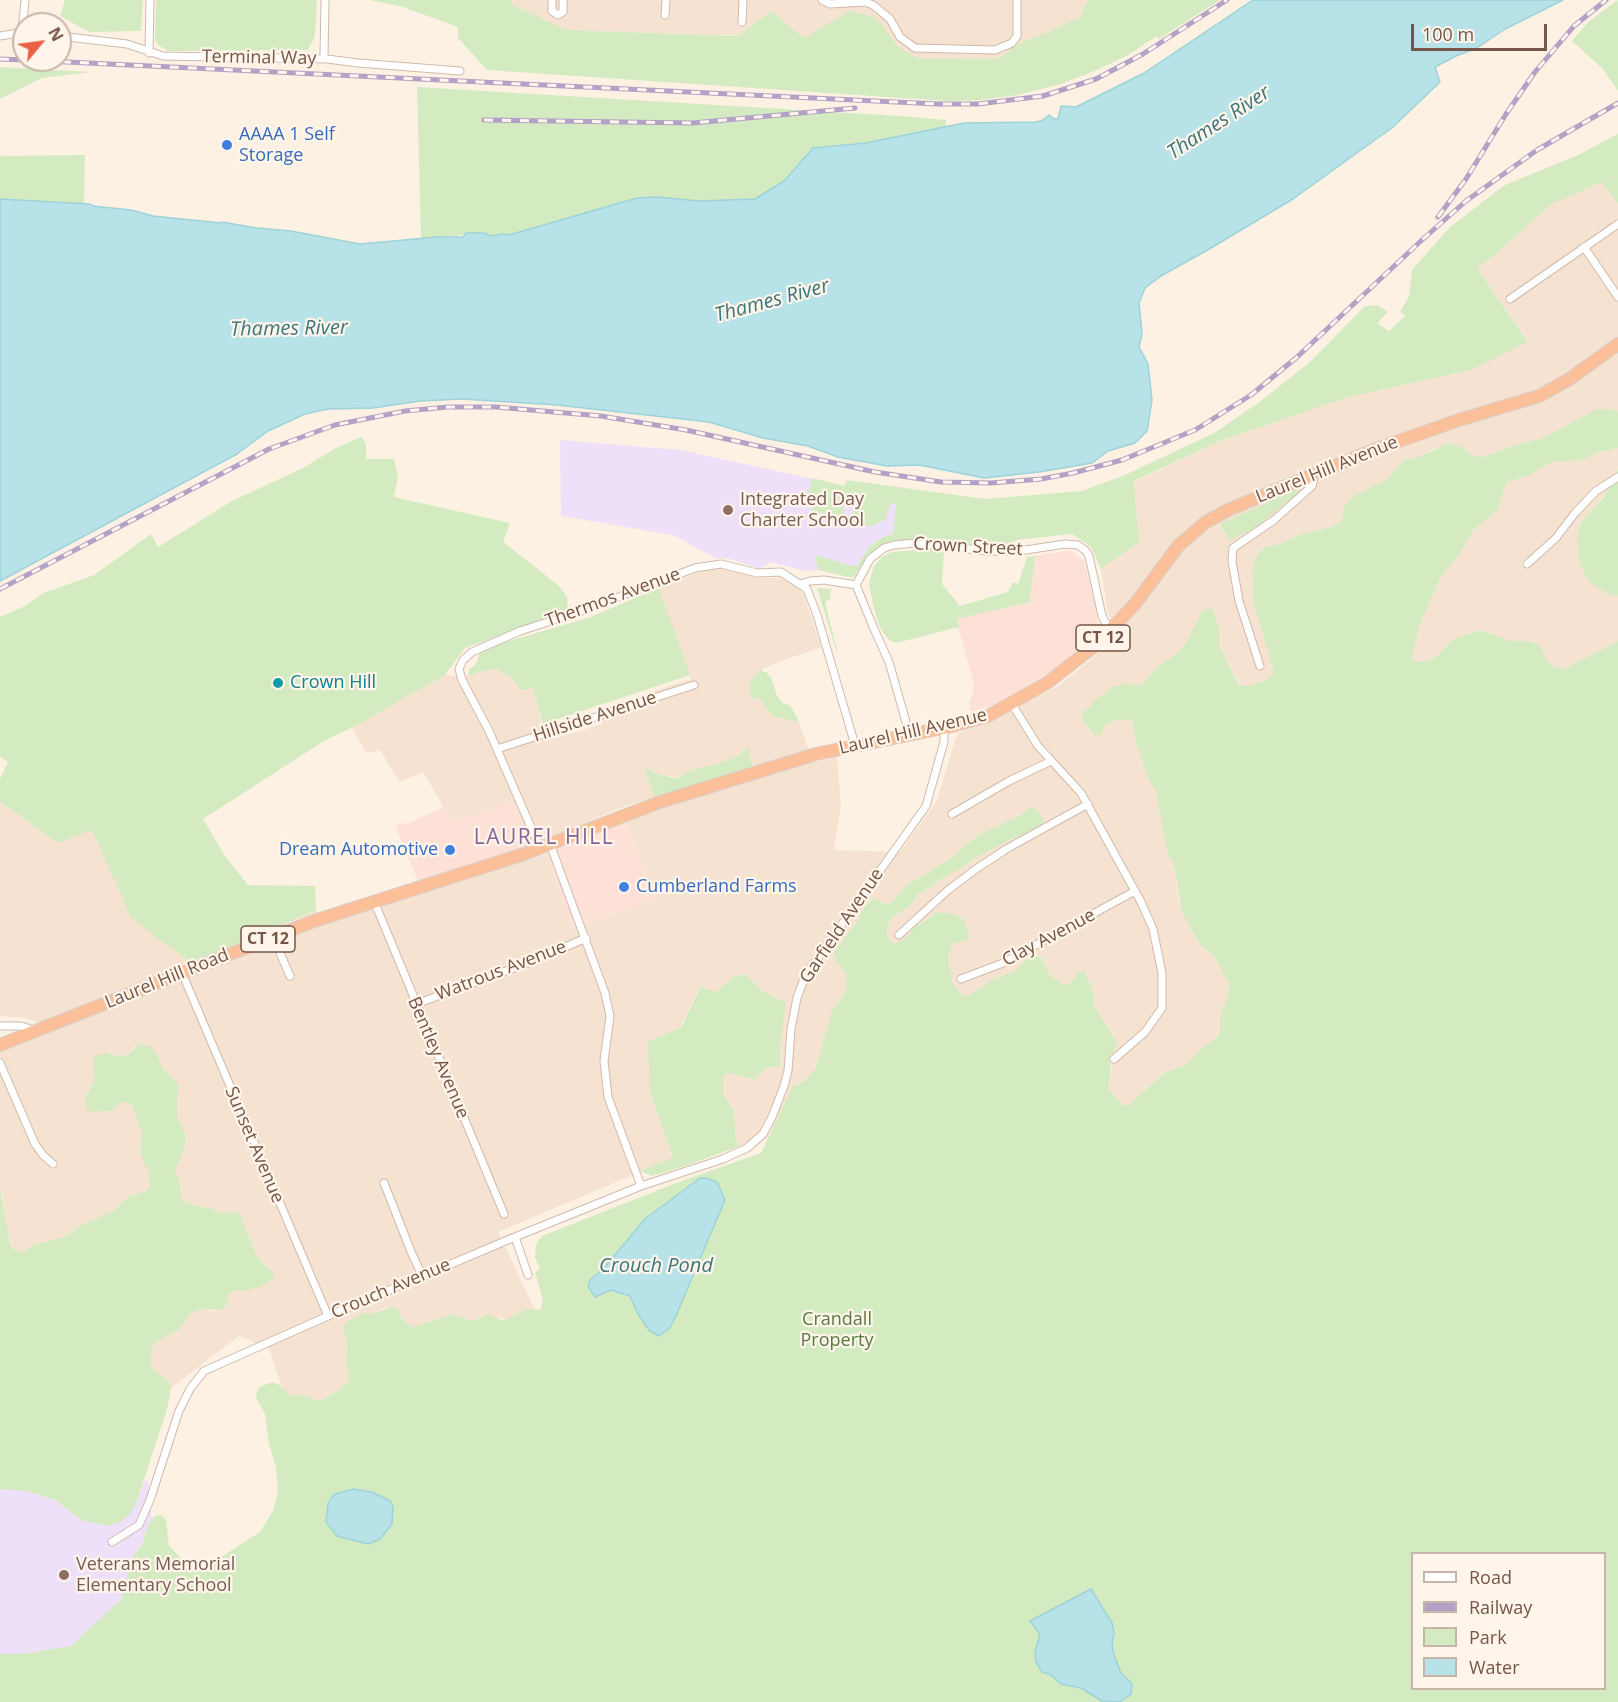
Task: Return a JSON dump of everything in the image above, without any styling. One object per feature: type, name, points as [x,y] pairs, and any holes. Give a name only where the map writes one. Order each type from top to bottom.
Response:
[{"type":"highway","name":"Laurel Hill Avenue","points":[[545,846],[675,797],[802,758],[980,719],[1012,704],[1061,673],[1110,631],[1139,599],[1172,553],[1194,530],[1222,513],[1412,436],[1539,396],[1563,383],[1618,344]]},
{"type":"highway","name":"Laurel Hill Road","points":[[0,1045],[273,937],[374,901],[545,846]]},
{"type":"street","points":[[149,53],[150,0]]},
{"type":"street","points":[[324,58],[325,0]]},
{"type":"street","points":[[552,0],[552,11],[557,15],[563,12],[563,0]]},
{"type":"street","points":[[665,15],[666,0]]},
{"type":"street","points":[[742,22],[743,0]]},
{"type":"street","points":[[822,0],[831,4],[865,2],[879,8],[890,18],[900,37],[915,48],[995,50],[1012,43],[1017,36],[1017,0]]},
{"type":"street","name":"Terminal Way","points":[[72,37],[127,44],[149,53],[175,56],[324,58],[460,71]]},
{"type":"street","points":[[1510,299],[1618,224]]},
{"type":"street","points":[[1584,248],[1618,297]]},
{"type":"street","points":[[1260,666],[1239,601],[1232,561],[1233,548],[1274,520],[1312,486],[1315,474]]},
{"type":"street","points":[[1527,564],[1556,538],[1596,491],[1618,477]]},
{"type":"street","name":"Crown Street","points":[[856,585],[872,556],[894,545],[929,544],[1027,551],[1065,543],[1074,544],[1083,548],[1089,556],[1102,616],[1110,631]]},
{"type":"street","name":"Thermos Avenue","points":[[641,1186],[608,1097],[604,1060],[610,1027],[609,1010],[601,978],[586,938],[545,846],[460,675],[462,663],[472,652],[520,631],[588,609],[705,565],[726,564],[762,574],[781,572],[800,584]]},
{"type":"street","points":[[800,584],[824,580],[856,585],[890,662],[910,736]]},
{"type":"street","points":[[800,584],[807,589],[811,598],[855,746]]},
{"type":"street","name":"Hillside Avenue","points":[[497,749],[694,685]]},
{"type":"street","points":[[1012,704],[1038,746],[1078,788],[1088,804],[1136,891],[1150,919],[1155,936],[1162,973],[1162,1004],[1158,1016],[1145,1032],[1114,1059]]},
{"type":"street","name":"Garfield Avenue","points":[[763,1134],[775,1112],[784,1086],[790,1029],[805,976],[926,806],[944,742],[944,728]]},
{"type":"street","points":[[952,814],[999,786],[1052,760]]},
{"type":"street","points":[[899,935],[941,895],[964,877],[1008,848],[1088,804]]},
{"type":"street","name":"Clay Avenue","points":[[961,979],[1004,963],[1136,891]]},
{"type":"street","name":"Bentley Avenue","points":[[374,901],[504,1214]]},
{"type":"street","points":[[273,937],[290,976]]},
{"type":"street","name":"Watrous Avenue","points":[[416,1004],[533,961],[586,938]]},
{"type":"street","name":"Sunset Avenue","points":[[182,973],[327,1316]]},
{"type":"street","points":[[0,1026],[21,1026],[37,1030]]},
{"type":"street","points":[[0,1063],[35,1144],[53,1164]]},
{"type":"street","name":"Crouch Avenue","points":[[112,1542],[139,1525],[150,1500],[179,1411],[190,1389],[204,1371],[327,1316],[515,1237],[641,1186],[723,1159],[747,1148],[763,1134]]},
{"type":"street","points":[[384,1183],[405,1239],[423,1277]]},
{"type":"street","points":[[515,1237],[528,1275]]},
{"type":"shaded area","points":[[511,0],[1088,0],[1080,17],[1044,35],[1020,43],[996,59],[920,58],[906,53],[895,44],[882,24],[804,38],[771,11],[738,36],[567,30],[511,4]]},
{"type":"shaded area","points":[[1602,182],[1618,204],[1618,411],[1609,409],[1585,416],[1543,438],[1484,457],[1471,455],[1462,447],[1438,447],[1416,458],[1404,460],[1387,479],[1343,510],[1342,521],[1335,526],[1302,534],[1280,544],[1267,546],[1258,552],[1252,570],[1253,601],[1274,673],[1264,681],[1246,686],[1240,685],[1219,645],[1219,627],[1201,613],[1185,645],[1156,668],[1144,682],[1138,685],[1126,683],[1095,700],[1087,710],[1083,721],[1092,734],[1101,734],[1110,722],[1121,719],[1132,721],[1147,776],[1160,805],[1165,842],[1174,865],[1179,901],[1199,945],[1213,955],[1229,983],[1228,995],[1220,1018],[1220,1029],[1213,1041],[1203,1047],[1186,1065],[1163,1073],[1126,1107],[1109,1089],[1115,1038],[1094,1006],[1094,993],[1087,975],[1079,973],[1066,985],[1060,983],[1049,974],[1042,959],[1037,955],[1031,956],[1013,972],[995,978],[970,995],[964,996],[952,981],[948,956],[952,944],[965,941],[953,914],[935,912],[926,921],[915,926],[898,944],[892,943],[888,938],[890,919],[911,905],[918,894],[976,857],[1042,825],[1028,809],[1021,815],[978,835],[948,860],[907,885],[891,903],[885,904],[874,898],[864,907],[838,963],[845,972],[847,984],[843,996],[832,1011],[813,1074],[792,1087],[768,1137],[747,1154],[736,1142],[734,1111],[723,1093],[723,1075],[731,1073],[754,1080],[767,1067],[780,1067],[786,1003],[761,990],[745,974],[733,977],[716,992],[699,987],[650,1093],[673,1158],[498,1232],[535,1310],[527,1309],[507,1319],[483,1316],[472,1322],[454,1314],[418,1327],[407,1325],[398,1309],[392,1306],[383,1308],[345,1340],[348,1381],[339,1390],[322,1400],[304,1395],[292,1396],[287,1393],[282,1388],[269,1348],[239,1336],[171,1388],[168,1381],[153,1369],[150,1363],[153,1344],[180,1329],[191,1313],[202,1309],[215,1311],[226,1306],[230,1293],[236,1290],[248,1290],[271,1270],[257,1257],[240,1214],[223,1213],[211,1208],[196,1206],[185,1201],[181,1196],[180,1183],[175,1171],[185,1147],[186,1134],[177,1117],[178,1091],[174,1079],[164,1070],[156,1053],[135,1046],[126,1055],[120,1057],[107,1053],[93,1063],[94,1081],[86,1097],[93,1112],[111,1111],[121,1103],[127,1102],[132,1106],[142,1134],[140,1146],[149,1175],[150,1187],[146,1191],[128,1197],[115,1211],[71,1231],[62,1238],[35,1244],[25,1251],[19,1252],[13,1249],[5,1222],[0,1188],[0,1052],[42,1035],[36,1021],[0,1016],[0,802],[58,843],[92,829],[131,917],[191,963],[316,910],[325,925],[546,854],[572,929],[656,899],[625,821],[760,777],[837,756],[841,805],[834,850],[900,852],[937,801],[957,734],[1012,708],[1040,756],[1052,753],[1037,739],[1018,706],[1058,686],[1121,635],[1108,614],[1101,569],[1139,542],[1134,482],[1220,441],[1349,397],[1471,370],[1528,341],[1477,268],[1550,205]]},
{"type":"shaded area","name":"Integrated Day Charter School","points":[[560,440],[681,450],[849,487],[865,500],[896,504],[893,534],[883,537],[870,546],[856,568],[815,555],[818,570],[806,571],[771,562],[760,569],[731,559],[715,558],[673,535],[561,516]]},
{"type":"shaded area","points":[[1618,448],[1618,468],[1608,491],[1580,525],[1577,538],[1579,563],[1588,580],[1614,596],[1618,596],[1618,641],[1564,669],[1552,666],[1540,646],[1529,641],[1511,641],[1482,630],[1453,639],[1435,658],[1418,662],[1412,659],[1419,629],[1440,578],[1459,555],[1473,530],[1497,511],[1507,482],[1530,475],[1552,462],[1583,460],[1599,452]]},
{"type":"shaded area","points":[[1071,550],[1084,561],[1096,607],[1097,621],[1102,630],[1038,681],[992,706],[971,712],[969,703],[973,693],[973,681],[956,619],[1030,602],[1035,556]]},
{"type":"shaded area","points":[[722,568],[756,578],[782,578],[804,595],[821,647],[759,671],[751,680],[749,687],[751,699],[759,697],[772,716],[799,722],[809,751],[753,768],[747,747],[736,757],[697,768],[682,775],[679,779],[654,773],[645,767],[654,797],[620,808],[532,845],[464,818],[453,823],[423,772],[400,782],[380,750],[366,753],[352,727],[445,675],[468,676],[497,669],[512,678],[520,690],[533,687],[546,741],[603,724],[597,710],[691,679],[659,588],[707,569]]},
{"type":"shaded area","points":[[515,802],[532,845],[419,883],[396,829],[398,824],[409,823],[444,807],[453,823]]},
{"type":"shaded area","points":[[625,822],[656,899],[572,929],[546,854]]},
{"type":"shaded area","name":"Veterans Memorial Elementary School","points":[[145,1480],[148,1481],[152,1519],[145,1531],[143,1543],[132,1557],[124,1593],[118,1603],[71,1646],[22,1654],[0,1654],[0,1489],[27,1491],[55,1500],[78,1518],[136,1504]]},
{"type":"green space","points":[[65,0],[143,0],[141,31],[89,32],[72,23],[72,12],[61,12]]},
{"type":"green space","points":[[156,0],[317,0],[315,36],[308,50],[168,51],[158,45],[155,40]]},
{"type":"green space","points":[[369,0],[511,0],[511,4],[567,30],[738,36],[771,11],[804,38],[849,11],[874,17],[882,24],[897,46],[920,58],[996,59],[1020,43],[1080,17],[1088,0],[1220,0],[1159,39],[1157,36],[1128,55],[1061,84],[1018,95],[946,101],[487,70],[458,38],[458,27],[400,6]]},
{"type":"green space","points":[[1618,0],[1618,91],[1603,69],[1572,41],[1588,22]]},
{"type":"green space","points":[[0,67],[12,68],[12,72],[91,72],[42,78],[0,99]]},
{"type":"green space","points":[[417,87],[900,116],[946,120],[946,126],[866,143],[816,147],[784,181],[755,199],[699,201],[637,198],[509,235],[491,236],[484,233],[421,239]]},
{"type":"green space","points":[[1618,134],[1618,204],[1602,182],[1550,205],[1477,268],[1528,342],[1471,370],[1349,397],[1220,441],[1134,481],[1139,542],[1101,569],[1091,547],[1072,534],[1015,540],[1013,547],[999,548],[923,540],[898,541],[877,548],[869,555],[853,578],[818,570],[815,555],[856,567],[870,546],[883,537],[893,534],[896,504],[891,503],[885,520],[869,527],[851,523],[852,512],[863,499],[854,491],[844,503],[843,516],[811,512],[813,501],[807,497],[812,478],[845,486],[847,480],[985,499],[1082,491],[1125,475],[1214,433],[1258,403],[1309,363],[1365,306],[1377,305],[1388,312],[1377,323],[1389,331],[1405,316],[1400,312],[1409,296],[1412,270],[1451,226],[1505,185],[1576,156]]},
{"type":"green space","points":[[85,155],[84,204],[0,199],[0,156]]},
{"type":"green space","name":"Crandall Property","points":[[1597,409],[1618,411],[1618,448],[1599,452],[1583,460],[1552,462],[1530,475],[1507,482],[1497,511],[1473,530],[1459,555],[1440,578],[1419,628],[1412,659],[1418,662],[1435,658],[1453,639],[1482,630],[1511,641],[1535,643],[1540,646],[1548,662],[1564,669],[1618,641],[1618,1702],[0,1702],[0,1654],[22,1654],[71,1646],[122,1598],[132,1557],[143,1543],[145,1532],[155,1516],[161,1515],[166,1520],[169,1546],[187,1564],[198,1569],[204,1568],[260,1532],[273,1511],[278,1492],[276,1467],[269,1444],[265,1414],[256,1398],[257,1392],[260,1387],[272,1382],[278,1384],[292,1396],[304,1395],[316,1400],[322,1400],[339,1390],[348,1381],[349,1376],[343,1327],[347,1322],[363,1313],[376,1313],[392,1306],[398,1309],[403,1321],[413,1327],[454,1314],[472,1321],[489,1314],[501,1320],[527,1309],[540,1310],[543,1300],[535,1272],[540,1269],[535,1257],[536,1245],[542,1236],[676,1183],[761,1153],[792,1087],[807,1079],[815,1069],[832,1011],[843,996],[847,984],[845,972],[834,952],[857,922],[864,907],[874,898],[885,904],[891,903],[907,885],[948,860],[978,835],[1034,807],[1044,820],[1042,825],[976,857],[918,894],[911,905],[890,919],[887,932],[892,943],[898,943],[908,936],[915,926],[926,921],[935,912],[953,914],[964,920],[970,937],[965,941],[952,944],[948,956],[952,981],[964,996],[970,995],[995,978],[1013,972],[1031,956],[1037,955],[1042,959],[1049,974],[1066,985],[1084,970],[1094,993],[1094,1006],[1117,1042],[1111,1062],[1109,1089],[1126,1107],[1164,1073],[1186,1065],[1218,1035],[1229,983],[1213,955],[1200,945],[1182,912],[1174,865],[1165,842],[1156,792],[1147,776],[1132,721],[1121,719],[1110,722],[1105,726],[1101,735],[1094,735],[1083,721],[1082,712],[1113,687],[1126,683],[1138,685],[1144,682],[1156,668],[1185,645],[1201,613],[1206,609],[1212,608],[1219,627],[1219,645],[1239,685],[1246,686],[1264,681],[1274,673],[1253,601],[1252,570],[1258,553],[1267,546],[1335,526],[1342,521],[1344,506],[1354,496],[1387,479],[1404,460],[1416,458],[1449,443],[1462,447],[1471,455],[1484,457],[1543,438]]},
{"type":"green space","points":[[361,437],[366,443],[366,459],[394,459],[398,477],[394,497],[510,523],[503,542],[558,585],[567,597],[568,612],[465,648],[445,675],[324,741],[203,819],[225,856],[248,885],[315,886],[316,910],[191,963],[131,918],[92,830],[58,843],[0,802],[0,779],[8,762],[0,756],[0,617],[23,607],[44,593],[94,575],[151,534],[158,547],[232,501],[303,468],[336,448]]},
{"type":"green space","points":[[1618,468],[1618,596],[1614,596],[1597,588],[1588,580],[1579,563],[1577,538],[1580,525],[1604,497]]},
{"type":"green space","points":[[1308,484],[1255,528],[1230,540],[1220,524]]},
{"type":"green space","points":[[930,549],[944,552],[942,584],[960,606],[1008,592],[1013,582],[1018,584],[1027,557],[1035,556],[1030,602],[957,619],[959,627],[896,643],[889,640],[880,628],[873,605],[869,583],[874,566],[882,557],[892,552]]},
{"type":"green space","points":[[659,588],[690,675],[543,724],[533,688],[520,690],[512,678],[497,669],[468,676],[469,669],[476,664],[480,653],[495,645],[588,618]]},
{"type":"green space","points":[[817,588],[831,589],[830,599],[825,602],[838,653],[837,653]]},
{"type":"green space","points":[[761,669],[771,677],[777,696],[784,704],[790,705],[799,722],[772,716],[759,697],[751,700],[749,687],[751,680]]},
{"type":"green space","points":[[747,746],[753,768],[655,799],[644,766],[654,773],[679,779],[682,775],[697,768],[736,757]]},
{"type":"green space","points":[[745,974],[761,990],[786,1003],[780,1067],[767,1067],[754,1080],[731,1073],[723,1075],[723,1093],[734,1111],[736,1142],[740,1146],[652,1176],[641,1171],[673,1157],[650,1093],[648,1041],[681,1028],[700,987],[716,992],[733,977]]},
{"type":"green space","points":[[140,1044],[150,1046],[164,1070],[178,1085],[177,1117],[186,1134],[185,1147],[175,1171],[180,1183],[181,1196],[185,1201],[196,1206],[211,1208],[223,1213],[240,1214],[257,1257],[275,1275],[260,1287],[230,1293],[226,1306],[221,1310],[202,1309],[191,1313],[180,1329],[153,1344],[150,1363],[171,1387],[168,1406],[136,1504],[130,1514],[120,1522],[108,1526],[83,1521],[55,1500],[27,1491],[0,1489],[0,1188],[10,1243],[13,1249],[19,1252],[35,1244],[62,1238],[82,1225],[115,1210],[128,1197],[146,1191],[150,1187],[149,1175],[140,1152],[142,1134],[132,1106],[127,1102],[121,1103],[111,1111],[93,1112],[87,1110],[85,1103],[94,1081],[95,1056],[107,1053],[120,1057]]},
{"type":"water","name":"Thames River","points":[[1253,0],[1563,0],[1505,29],[1477,48],[1435,67],[1440,82],[1393,127],[1293,199],[1161,276],[1145,288],[1139,303],[1142,334],[1139,347],[1148,364],[1152,400],[1147,431],[1135,443],[1108,451],[1092,463],[984,478],[919,465],[887,466],[838,457],[808,446],[763,438],[709,422],[557,405],[462,399],[420,401],[373,408],[328,409],[305,414],[268,431],[237,454],[0,581],[0,199],[90,204],[153,216],[291,231],[360,244],[463,237],[466,233],[484,233],[491,236],[509,235],[637,198],[657,197],[699,201],[755,199],[784,181],[813,148],[866,143],[964,123],[1036,122],[1049,115],[1058,119],[1061,106],[1076,107],[1144,73]]},
{"type":"water","name":"Crouch Pond","points":[[700,1178],[717,1182],[725,1200],[675,1318],[669,1329],[659,1336],[649,1330],[630,1296],[611,1290],[595,1297],[588,1286],[590,1280],[604,1268],[645,1219]]},
{"type":"water","points":[[353,1489],[372,1492],[390,1501],[393,1507],[392,1524],[380,1539],[368,1544],[337,1536],[326,1522],[331,1498],[335,1494]]},
{"type":"water","points":[[1091,1589],[1112,1623],[1114,1655],[1121,1673],[1132,1684],[1131,1694],[1120,1702],[1102,1701],[1081,1688],[1061,1684],[1051,1675],[1042,1672],[1036,1662],[1035,1652],[1040,1634],[1030,1621]]},
{"type":"railway","points":[[72,62],[937,104],[978,104],[1043,96],[1096,79],[1143,54],[1227,0]]},
{"type":"railway","points":[[1438,217],[1466,179],[1535,72],[1574,26],[1606,0]]},
{"type":"railway","points":[[0,59],[12,60]]},
{"type":"railway","points":[[0,589],[269,449],[335,425],[405,411],[448,407],[496,407],[601,416],[686,430],[875,472],[941,482],[991,483],[1041,479],[1122,460],[1195,430],[1251,395],[1296,358],[1466,201],[1537,150],[1618,103]]},
{"type":"railway","points":[[484,120],[693,123],[855,108]]},
{"type":"place","name":"AAAA 1 Self Storage","points":[[227,145]]},
{"type":"place","name":"Integrated Day Charter School","points":[[728,510]]},
{"type":"place","name":"Crown Hill","points":[[278,683]]},
{"type":"place","name":"Dream Automotive","points":[[450,850]]},
{"type":"place","name":"Cumberland Farms","points":[[624,887]]},
{"type":"place","name":"Veterans Memorial Elementary School","points":[[64,1575]]},
{"type":"district","name":"LAUREL HILL","points":[[544,838]]}]
